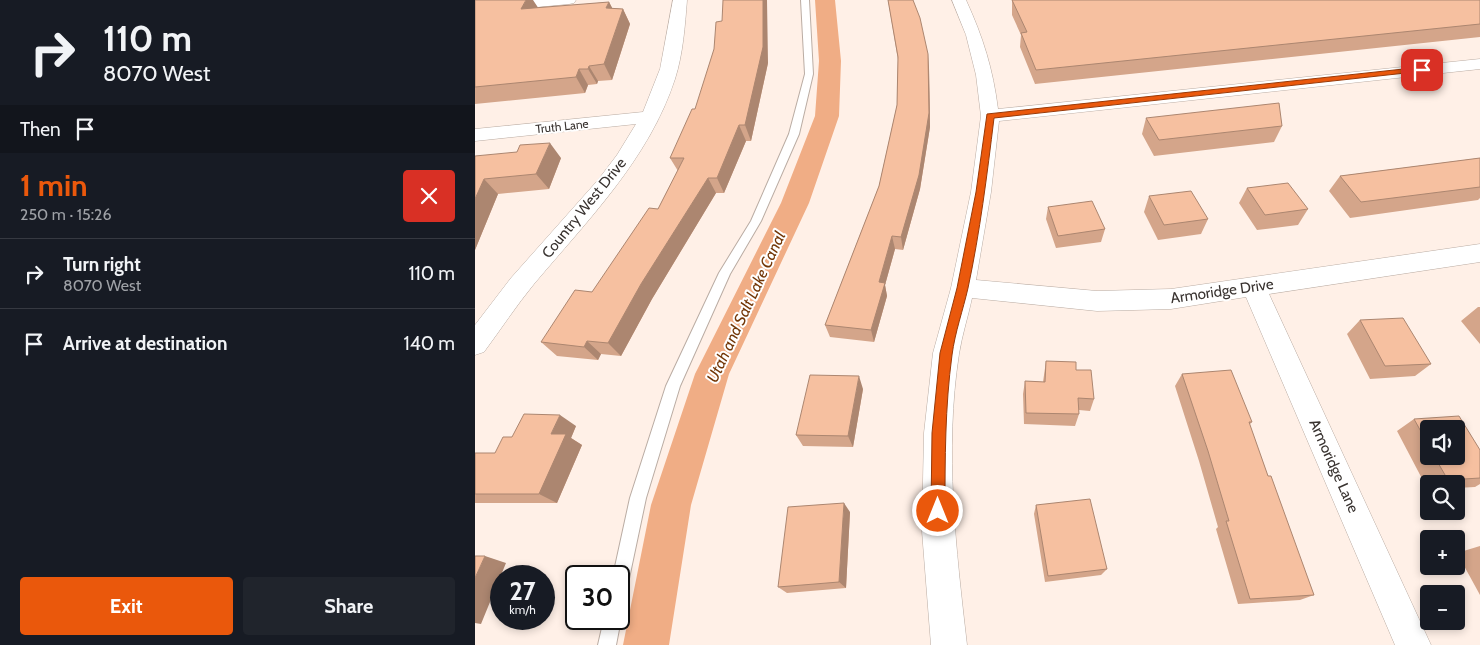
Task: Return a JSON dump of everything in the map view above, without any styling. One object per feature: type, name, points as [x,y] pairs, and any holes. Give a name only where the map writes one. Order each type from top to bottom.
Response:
[{"type":"street","points":[[475,8],[569,0]]},
{"type":"street","name":"Country West Drive","points":[[475,344],[525,279],[606,184],[627,156],[649,117],[665,80],[671,62],[680,0]]},
{"type":"street","points":[[949,645],[938,531],[938,433],[946,353],[963,288],[981,192],[990,116],[985,76],[974,35],[959,0]]},
{"type":"street","points":[[990,116],[1480,64]]},
{"type":"street","name":"Truth Lane","points":[[475,135],[649,117]]},
{"type":"street","name":"Armoridge Drive","points":[[963,288],[1097,301],[1171,299],[1480,253]]},
{"type":"street","name":"Armoridge Lane","points":[[1254,286],[1413,645]]},
{"type":"lane","points":[[624,565],[638,498],[673,386],[725,273],[756,220],[795,134],[809,74],[805,0]]},
{"type":"lane","points":[[607,645],[610,630]]},
{"type":"building","points":[[475,0],[526,0],[521,9],[609,2],[606,8],[623,9],[604,64],[589,66],[588,69],[579,69],[576,77],[475,87]]},
{"type":"building","points":[[723,0],[763,0],[763,47],[745,125],[739,125],[717,178],[708,178],[641,284],[608,343],[587,341],[584,347],[541,342],[575,290],[592,292],[649,208],[658,209],[684,158],[670,158],[692,109],[695,109],[714,49],[716,22],[722,21]]},
{"type":"building","points":[[888,0],[913,0],[920,18],[928,54],[929,113],[919,175],[901,237],[892,236],[879,282],[885,283],[871,330],[825,325],[879,186],[897,105],[898,57]]},
{"type":"building","points":[[1012,0],[1480,0],[1480,24],[1036,70],[1021,33],[1027,32]]},
{"type":"building","points":[[1279,103],[1282,126],[1159,140],[1146,118]]},
{"type":"building","points":[[550,143],[536,174],[484,179],[475,199],[475,156],[517,152],[520,145]]},
{"type":"building","points":[[1480,158],[1480,187],[1361,202],[1340,176]]},
{"type":"building","points":[[1288,183],[1308,209],[1265,215],[1247,188]]},
{"type":"building","points":[[1191,191],[1208,219],[1164,225],[1149,196]]},
{"type":"building","points":[[1092,201],[1105,229],[1058,236],[1048,207]]},
{"type":"building","points":[[1403,318],[1431,364],[1385,366],[1360,320]]},
{"type":"building","points":[[1046,361],[1076,362],[1076,370],[1091,370],[1094,399],[1078,398],[1079,414],[1026,413],[1025,381],[1045,382]]},
{"type":"building","points":[[1231,370],[1252,422],[1249,422],[1268,476],[1271,476],[1314,595],[1250,599],[1226,521],[1229,521],[1208,451],[1182,374]]},
{"type":"building","points":[[810,375],[859,376],[848,436],[796,435]]},
{"type":"building","points":[[524,414],[560,415],[551,434],[566,434],[539,494],[475,494],[475,453],[495,453],[503,437],[512,437]]},
{"type":"building","points":[[1459,416],[1461,420],[1420,420],[1420,430],[1414,419]]},
{"type":"building","points":[[1465,426],[1480,450],[1480,478],[1465,479],[1465,475],[1445,475],[1439,465],[1465,465]]},
{"type":"building","points":[[1090,499],[1107,569],[1048,576],[1036,505]]},
{"type":"building","points":[[844,503],[839,582],[778,587],[788,507]]},
{"type":"building","points":[[475,556],[485,556],[475,578]]},
{"type":"waterway","name":"Utah and Salt Lake Canal","points":[[646,645],[671,505],[712,374],[795,203],[827,116],[830,61],[825,0]]},
{"type":"route","points":[[938,511],[938,433],[946,353],[963,288],[981,192],[990,116],[1422,70]]}]
